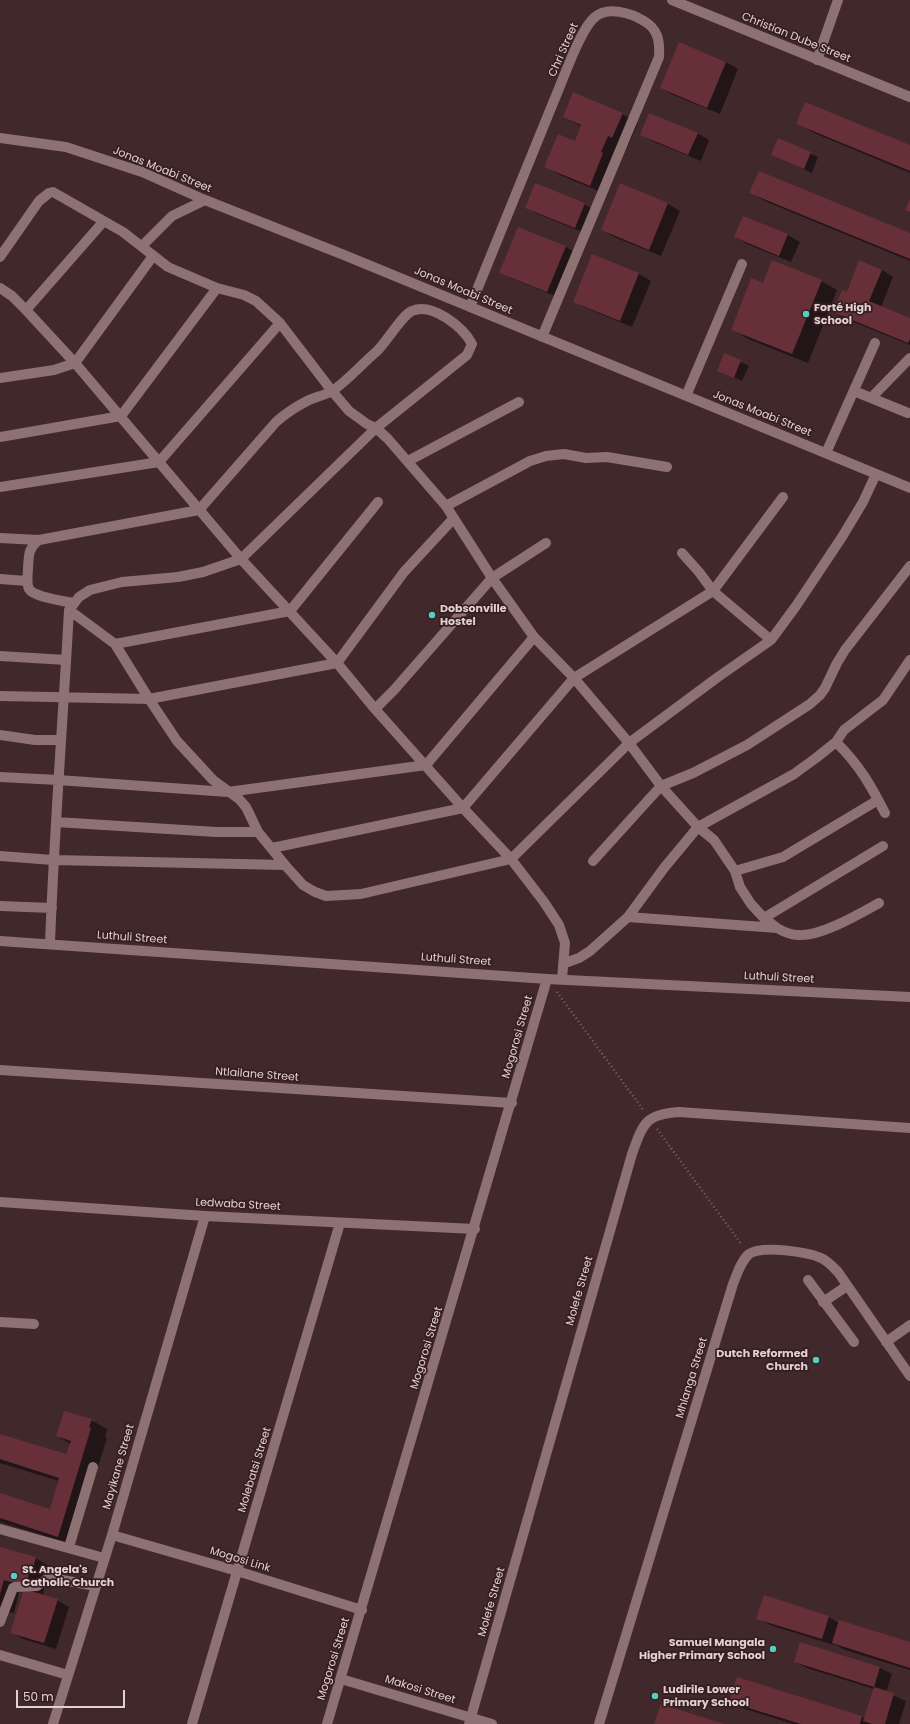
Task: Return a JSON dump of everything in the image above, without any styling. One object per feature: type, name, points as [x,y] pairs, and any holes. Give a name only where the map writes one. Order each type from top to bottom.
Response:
[{"type":"street","name":"Christian Dube Street","points":[[672,0],[910,97]]},
{"type":"street","points":[[817,60],[838,0]]},
{"type":"street","name":"Chri Street","points":[[470,308],[568,67],[589,23],[596,16],[604,12],[614,11],[640,18],[650,24],[657,32],[660,44],[659,57],[542,337]]},
{"type":"street","name":"Jonas Moabi Street","points":[[0,138],[66,147],[142,172],[205,200],[344,255],[910,488]]},
{"type":"street","points":[[0,257],[39,201],[49,193],[58,194],[103,222],[123,232],[168,267],[217,288],[244,295],[256,301],[280,323],[332,391],[359,420],[376,428],[408,461],[446,506],[492,578],[534,637],[574,678],[629,743],[661,786],[698,827],[718,845],[735,871],[740,887],[751,904],[764,918],[788,934],[799,936],[813,934],[842,922],[879,903]]},
{"type":"street","points":[[142,246],[172,216],[205,200]]},
{"type":"street","points":[[26,310],[103,222]]},
{"type":"street","points":[[0,378],[54,370],[75,363],[153,256]]},
{"type":"street","points":[[686,396],[742,264]]},
{"type":"street","points":[[0,288],[12,296],[75,363],[241,559],[337,663],[375,709],[510,859],[544,902],[559,925],[565,943],[565,963],[562,979]]},
{"type":"street","points":[[0,437],[121,416],[217,288]]},
{"type":"street","points":[[0,538],[39,540],[199,510],[276,422],[287,412],[332,391],[381,347],[401,321],[412,311],[429,310],[447,318],[469,338],[472,344],[467,355],[376,428],[241,559],[203,572],[178,577],[122,582],[90,590],[71,606],[60,740],[50,944]]},
{"type":"street","points":[[0,487],[159,462],[280,323]]},
{"type":"street","points":[[826,453],[875,343]]},
{"type":"street","points":[[871,398],[910,358]]},
{"type":"street","points":[[854,391],[908,414]]},
{"type":"street","points":[[408,461],[519,402]]},
{"type":"street","points":[[446,506],[530,461],[546,456],[564,454],[586,458],[607,457],[667,467]]},
{"type":"street","points":[[39,540],[30,548],[27,581],[29,588],[33,593],[71,606],[115,644],[177,741],[200,768],[228,792],[239,799],[246,807],[258,832],[285,865],[303,885],[326,896],[338,896],[361,894],[510,859],[629,743],[771,640],[792,612],[842,537],[863,502],[876,474]]},
{"type":"street","points":[[272,848],[463,808],[574,678],[713,591],[783,497]]},
{"type":"street","points":[[115,644],[290,611],[378,502]]},
{"type":"street","points":[[0,696],[149,699],[337,663],[404,572],[453,518]]},
{"type":"street","points":[[375,709],[394,690],[492,578],[546,543]]},
{"type":"street","points":[[682,553],[713,591],[771,640]]},
{"type":"street","points":[[593,861],[661,786],[693,773],[747,745],[788,719],[820,695],[826,688],[837,663],[845,650],[910,566]]},
{"type":"street","points":[[0,579],[27,581]]},
{"type":"street","points":[[0,777],[228,792],[426,765],[534,637]]},
{"type":"street","points":[[0,656],[66,660]]},
{"type":"street","points":[[565,963],[579,958],[590,951],[628,917],[664,868],[698,827],[794,774],[836,742],[844,730],[883,700],[910,660]]},
{"type":"street","points":[[0,735],[35,740],[60,740]]},
{"type":"street","points":[[836,742],[869,781],[885,814]]},
{"type":"street","points":[[735,871],[783,856],[878,800]]},
{"type":"street","points":[[56,822],[216,832],[258,832]]},
{"type":"street","points":[[764,918],[883,846]]},
{"type":"street","points":[[0,856],[54,860],[285,865]]},
{"type":"street","points":[[0,906],[52,908]]},
{"type":"street","points":[[628,917],[777,928]]},
{"type":"street","name":"Luthuli Street","points":[[0,941],[562,979],[910,997]]},
{"type":"street","name":"Mogorosi Street","points":[[328,1724],[512,1104],[547,978]]},
{"type":"street","name":"Ntlailane Street","points":[[0,1070],[512,1104]]},
{"type":"street","name":"Molefe Street","points":[[470,1721],[632,1154],[639,1134],[646,1123],[655,1115],[679,1112],[910,1128]]},
{"type":"street","name":"Ledwaba Street","points":[[0,1202],[205,1216],[474,1229]]},
{"type":"street","name":"Mayikane Street","points":[[53,1724],[112,1535],[205,1216]]},
{"type":"street","name":"Molebatsi Street","points":[[192,1724],[340,1223]]},
{"type":"street","name":"Mhlanga Street","points":[[599,1724],[733,1284],[740,1266],[749,1255],[758,1250],[770,1249],[806,1254],[829,1262],[910,1376]]},
{"type":"street","points":[[808,1280],[854,1342]]},
{"type":"street","points":[[823,1302],[847,1286]]},
{"type":"street","points":[[0,1322],[34,1324]]},
{"type":"street","points":[[886,1342],[910,1325]]},
{"type":"street","points":[[69,1547],[93,1467]]},
{"type":"street","points":[[0,1529],[104,1558]]},
{"type":"street","name":"Mogosi Link","points":[[112,1535],[237,1571],[362,1610]]},
{"type":"street","points":[[0,1622],[13,1588],[15,1587],[37,1586],[48,1578],[96,1586]]},
{"type":"street","points":[[0,1655],[68,1675]]},
{"type":"street","name":"Makosi Street","points":[[341,1679],[470,1721],[492,1724]]},
{"type":"building","points":[[679,42],[726,62],[707,108],[660,88]]},
{"type":"building","points":[[573,92],[623,113],[612,138],[608,136],[590,186],[544,167],[558,134],[575,141],[581,125],[563,117]]},
{"type":"building","points":[[805,102],[910,145],[910,171],[796,124]]},
{"type":"building","points":[[649,113],[698,133],[688,155],[640,135]]},
{"type":"building","points":[[778,138],[811,152],[804,169],[771,155]]},
{"type":"building","points":[[759,171],[910,233],[910,259],[749,193]]},
{"type":"building","points":[[535,183],[585,203],[575,228],[525,208]]},
{"type":"building","points":[[620,183],[668,203],[649,250],[601,230]]},
{"type":"building","points":[[910,199],[910,212],[905,210]]},
{"type":"building","points":[[743,216],[788,234],[779,256],[734,237]]},
{"type":"building","points":[[518,227],[566,246],[547,292],[499,273]]},
{"type":"building","points":[[592,254],[639,273],[620,321],[573,302]]},
{"type":"building","points":[[772,260],[822,280],[792,354],[731,330],[751,278],[763,283]]},
{"type":"building","points":[[859,260],[882,270],[869,301],[910,318],[910,339],[908,343],[833,312],[842,290],[847,292]]},
{"type":"building","points":[[724,353],[741,360],[734,378],[717,371]]},
{"type":"building","points":[[64,1411],[92,1419],[89,1427],[91,1428],[58,1537],[0,1518],[0,1493],[50,1509],[59,1478],[0,1459],[0,1434],[66,1454],[71,1441],[56,1436]]},
{"type":"building","name":"St. Angela's Catholic Church","points":[[0,1547],[36,1557],[32,1571],[29,1570],[27,1586],[4,1580],[0,1594]]},
{"type":"building","points":[[24,1589],[58,1599],[44,1643],[10,1633]]},
{"type":"building","points":[[764,1595],[829,1616],[822,1639],[756,1619]]},
{"type":"building","points":[[839,1620],[910,1642],[910,1668],[832,1643]]},
{"type":"building","points":[[800,1642],[880,1667],[874,1687],[794,1662]]},
{"type":"building","points":[[737,1677],[862,1716],[860,1724],[801,1724],[729,1702]]},
{"type":"building","points":[[874,1687],[894,1693],[885,1724],[872,1724],[863,1721]]},
{"type":"building","points":[[661,1704],[724,1724],[654,1724]]},
{"type":"place","name":"Forté High School","points":[[806,314]]},
{"type":"place","name":"Dobsonville Hostel","points":[[432,615]]},
{"type":"place","name":"Dutch Reformed Church","points":[[816,1360]]},
{"type":"place","name":"St. Angela's Catholic Church","points":[[14,1576]]},
{"type":"place","name":"Samuel Mangala Higher Primary School","points":[[773,1649]]},
{"type":"place","name":"Ludirile Lower Primary School","points":[[655,1696]]}]
